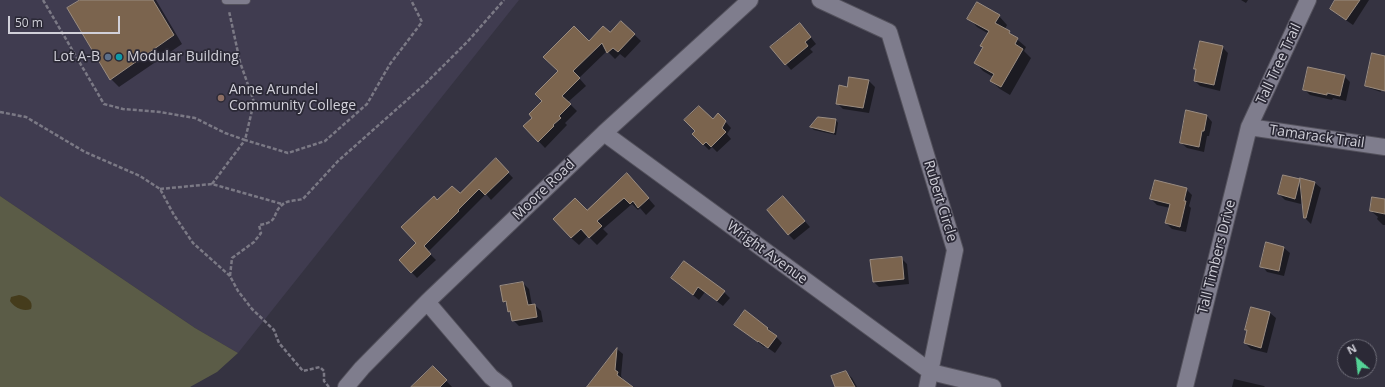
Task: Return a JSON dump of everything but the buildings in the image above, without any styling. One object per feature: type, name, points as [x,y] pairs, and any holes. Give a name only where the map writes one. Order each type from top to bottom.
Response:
[{"type":"street","name":"Moore Road","points":[[346,387],[362,368],[427,302],[604,133],[750,0]]},
{"type":"street","name":"Rubert Circle","points":[[820,0],[889,32],[955,250],[929,380]]},
{"type":"street","name":"Tall Tree Trail","points":[[1250,127],[1308,0]]},
{"type":"street","name":"Tamarack Trail","points":[[1250,127],[1385,147]]},
{"type":"street","name":"Tall Timbers Drive","points":[[1185,387],[1250,127]]},
{"type":"street","name":"Wright Avenue","points":[[604,133],[929,380]]},
{"type":"street","points":[[427,302],[491,377],[504,387]]},
{"type":"street","points":[[929,380],[993,387]]},
{"type":"lane","points":[[226,0],[246,0]]},
{"type":"path","points":[[43,0],[104,104],[123,109],[160,112],[195,118],[225,133],[288,153],[326,141],[367,104],[390,64],[422,22],[411,0]]},
{"type":"path","points":[[212,184],[245,140],[254,102],[240,62],[226,0]]},
{"type":"path","points":[[230,276],[232,258],[254,242],[261,233],[259,225],[269,223],[275,218],[277,210],[282,204],[288,201],[303,199],[338,161],[425,84],[469,40],[504,0]]},
{"type":"path","points":[[0,112],[26,117],[85,152],[140,176],[160,189],[174,215],[193,243],[230,276],[238,291],[252,309],[274,330],[279,343],[292,359],[303,371],[320,367],[324,371],[324,381],[329,387]]},
{"type":"path","points":[[160,189],[212,184],[282,204]]},
{"type":"shaded area","name":"Anne Arundel Community College","points":[[0,0],[519,0],[238,353],[195,328],[0,196]]},
{"type":"green space","points":[[0,196],[195,328],[238,353],[217,372],[190,387],[0,387]]},
{"type":"sand","points":[[19,295],[29,299],[32,306],[31,309],[22,310],[10,301],[11,297]]},
{"type":"place","name":"Lot A-B","points":[[108,57]]},
{"type":"place","name":"Modular Building","points":[[119,57]]},
{"type":"place","name":"Anne Arundel Community College","points":[[221,98]]}]
